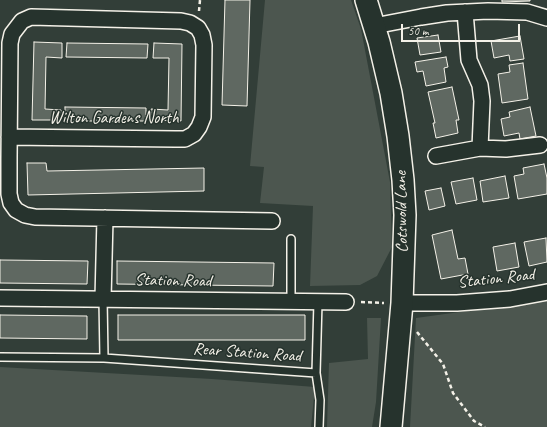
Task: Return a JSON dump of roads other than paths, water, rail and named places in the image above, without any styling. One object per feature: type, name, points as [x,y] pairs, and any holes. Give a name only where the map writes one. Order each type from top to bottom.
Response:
[{"type":"street","name":"Cotswold Lane","points":[[366,0],[391,92],[403,180],[404,215],[401,307],[391,427]]},
{"type":"street","points":[[374,26],[421,17],[465,12],[527,12],[547,18]]},
{"type":"street","points":[[465,12],[469,60],[480,85],[482,100],[480,148]]},
{"type":"street","name":"Wilton Gardens North","points":[[9,137],[185,139],[194,134],[203,117],[204,45],[202,35],[198,28],[190,22],[31,17],[22,21],[16,27],[5,43],[9,137],[9,194],[11,203],[16,210],[25,215],[36,217],[272,221]]},
{"type":"street","points":[[436,156],[480,148],[506,149],[540,145]]},
{"type":"street","points":[[103,299],[105,218]]},
{"type":"street","name":"Station Road","points":[[401,307],[510,299],[547,292]]},
{"type":"street","name":"Station Road","points":[[0,298],[346,302]]},
{"type":"lane","points":[[291,239],[291,302]]},
{"type":"lane","points":[[103,299],[104,358]]},
{"type":"lane","name":"Rear Station Road","points":[[0,357],[104,358],[316,373],[318,302]]},
{"type":"lane","points":[[316,373],[320,400],[319,427]]}]
